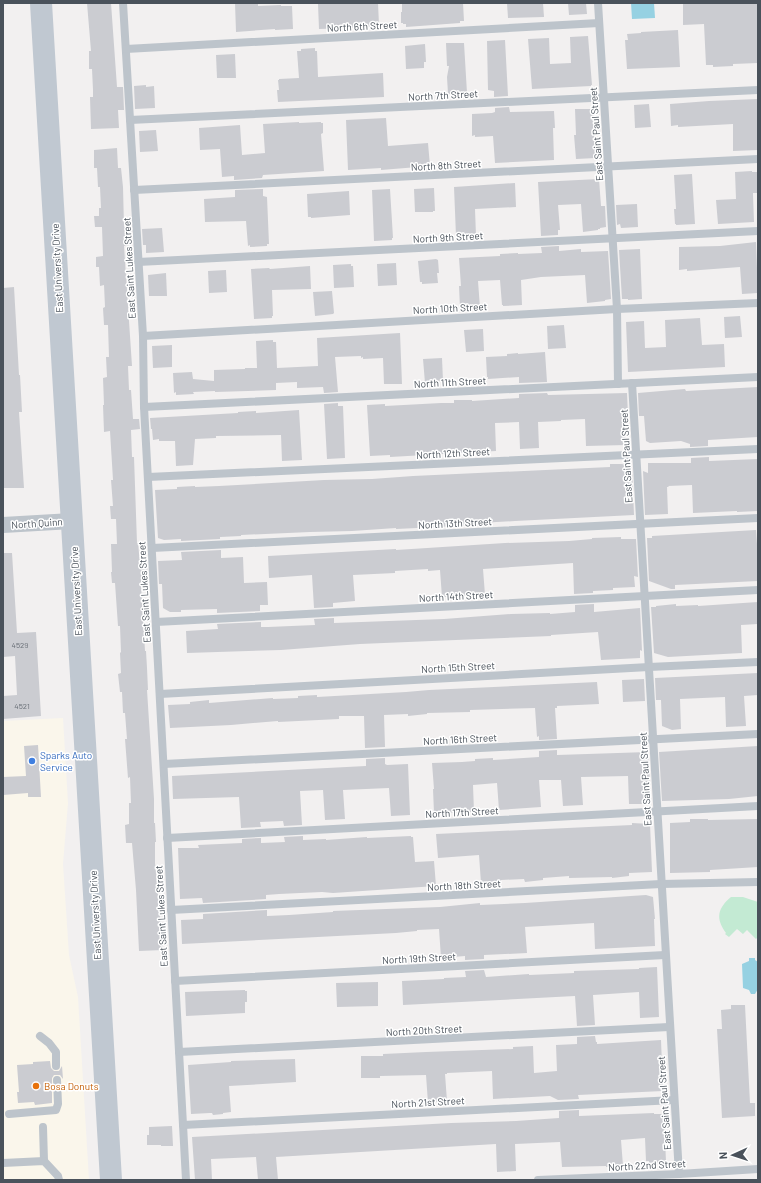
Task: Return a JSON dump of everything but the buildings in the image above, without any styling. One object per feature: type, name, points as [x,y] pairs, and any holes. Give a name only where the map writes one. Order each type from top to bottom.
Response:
[{"type":"main road","name":"East University Drive","points":[[41,3],[111,1180]]},
{"type":"street","name":"North Quinn","points":[[3,525],[72,521]]},
{"type":"lane","name":"East Saint Lukes Street","points":[[123,3],[143,336],[144,407],[186,1180]]},
{"type":"lane","name":"East Saint Paul Street","points":[[598,3],[617,309],[618,384]]},
{"type":"lane","name":"North 6th Street","points":[[126,49],[599,24]]},
{"type":"lane","name":"North 7th Street","points":[[130,120],[758,90]]},
{"type":"lane","name":"North 8th Street","points":[[134,190],[758,159]]},
{"type":"lane","name":"North 9th Street","points":[[138,262],[758,231]]},
{"type":"lane","name":"North 10th Street","points":[[143,336],[617,309],[758,303]]},
{"type":"lane","name":"North 11th Street","points":[[144,407],[758,377]]},
{"type":"lane","name":"East Saint Paul Street","points":[[632,383],[669,1027],[679,1174]]},
{"type":"lane","name":"North 12th Street","points":[[148,477],[758,449]]},
{"type":"lane","name":"North 13th Street","points":[[152,548],[758,518]]},
{"type":"lane","name":"North 14th Street","points":[[156,622],[758,590]]},
{"type":"lane","name":"North 15th Street","points":[[160,694],[758,662]]},
{"type":"lane","name":"North 16th Street","points":[[164,764],[758,734]]},
{"type":"lane","name":"North 17th Street","points":[[167,838],[758,806]]},
{"type":"lane","name":"North 18th Street","points":[[171,910],[661,884],[758,882]]},
{"type":"lane","name":"North 19th Street","points":[[175,981],[665,955]]},
{"type":"lane","name":"North 20th Street","points":[[179,1052],[669,1027]]},
{"type":"lane","points":[[40,1036],[49,1043],[56,1052],[56,1066]]},
{"type":"lane","points":[[9,1114],[56,1110],[58,1104],[57,1080]]},
{"type":"lane","name":"North 21st Street","points":[[183,1125],[674,1100]]},
{"type":"lane","points":[[43,1127],[44,1161],[58,1176],[59,1180]]},
{"type":"lane","points":[[3,1163],[44,1161]]},
{"type":"lane","name":"North 22nd Street","points":[[538,1180],[758,1169]]},
{"type":"shaded area","points":[[63,718],[68,803],[63,864],[69,955],[78,997],[89,1180],[3,1180],[3,721]]},
{"type":"green space","points":[[731,897],[743,897],[758,902],[758,937],[756,939],[747,930],[743,934],[737,929],[729,937],[725,934],[726,933],[720,923],[719,918],[723,905]]},
{"type":"water","points":[[631,3],[654,3],[655,18],[632,19]]},
{"type":"water","points":[[749,958],[755,958],[758,962],[758,989],[755,994],[751,994],[749,990],[743,988],[742,964],[749,961]]},
{"type":"place","name":"Sparks Auto Service","points":[[32,761]]},
{"type":"place","name":"Bosa Donuts","points":[[36,1086]]}]
